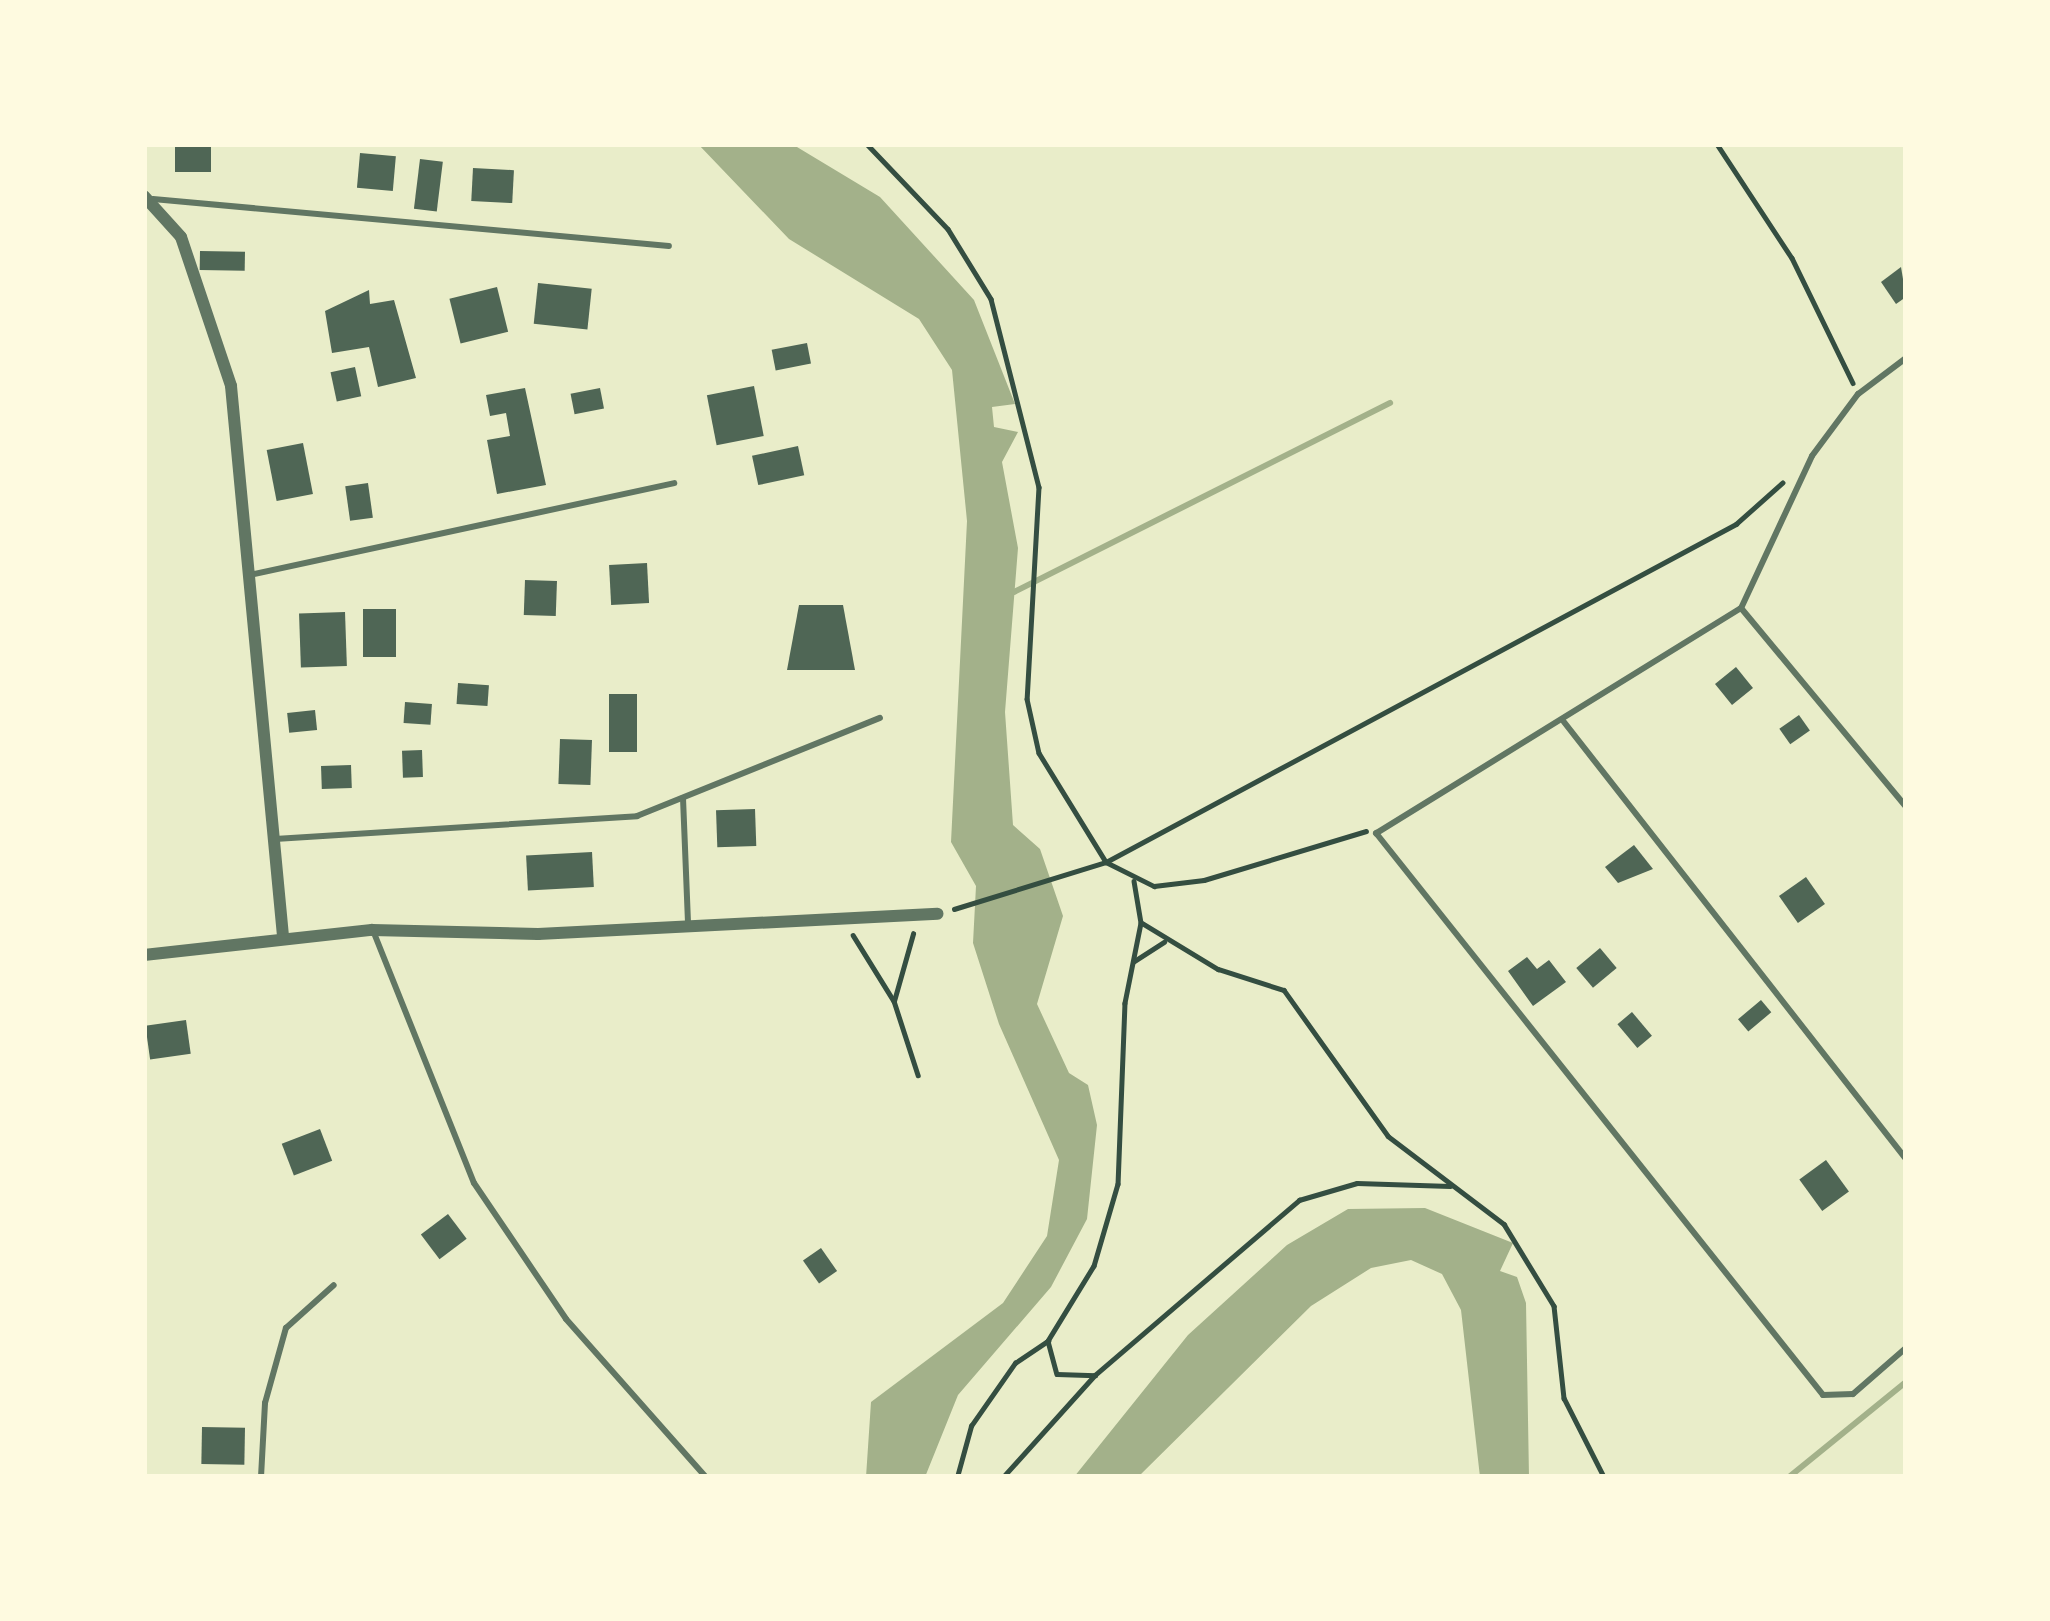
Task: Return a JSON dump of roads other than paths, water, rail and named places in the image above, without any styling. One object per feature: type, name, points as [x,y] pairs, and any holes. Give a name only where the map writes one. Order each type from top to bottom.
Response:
[{"type":"street","points":[[147,197],[181,237],[231,386],[254,574],[283,936]]},
{"type":"street","points":[[144,955],[283,936],[372,930],[688,925],[937,914]]},
{"type":"lane","points":[[147,197],[669,246]]},
{"type":"lane","points":[[1906,358],[1858,394],[1812,456],[1741,608],[1564,722],[1376,833],[1823,1395],[1853,1394],[1906,1348]]},
{"type":"lane","points":[[254,574],[674,483]]},
{"type":"lane","points":[[1741,608],[1906,808]]},
{"type":"lane","points":[[275,838],[637,816],[880,718]]},
{"type":"lane","points":[[1564,722],[1906,1159]]},
{"type":"lane","points":[[683,798],[688,925]]},
{"type":"lane","points":[[372,930],[474,1184],[566,1319],[706,1477]]},
{"type":"lane","points":[[260,1477],[286,1328],[334,1285]]},
{"type":"waterway","points":[[1014,592],[1390,403]]},
{"type":"waterway","points":[[1789,1477],[1906,1382]]}]
